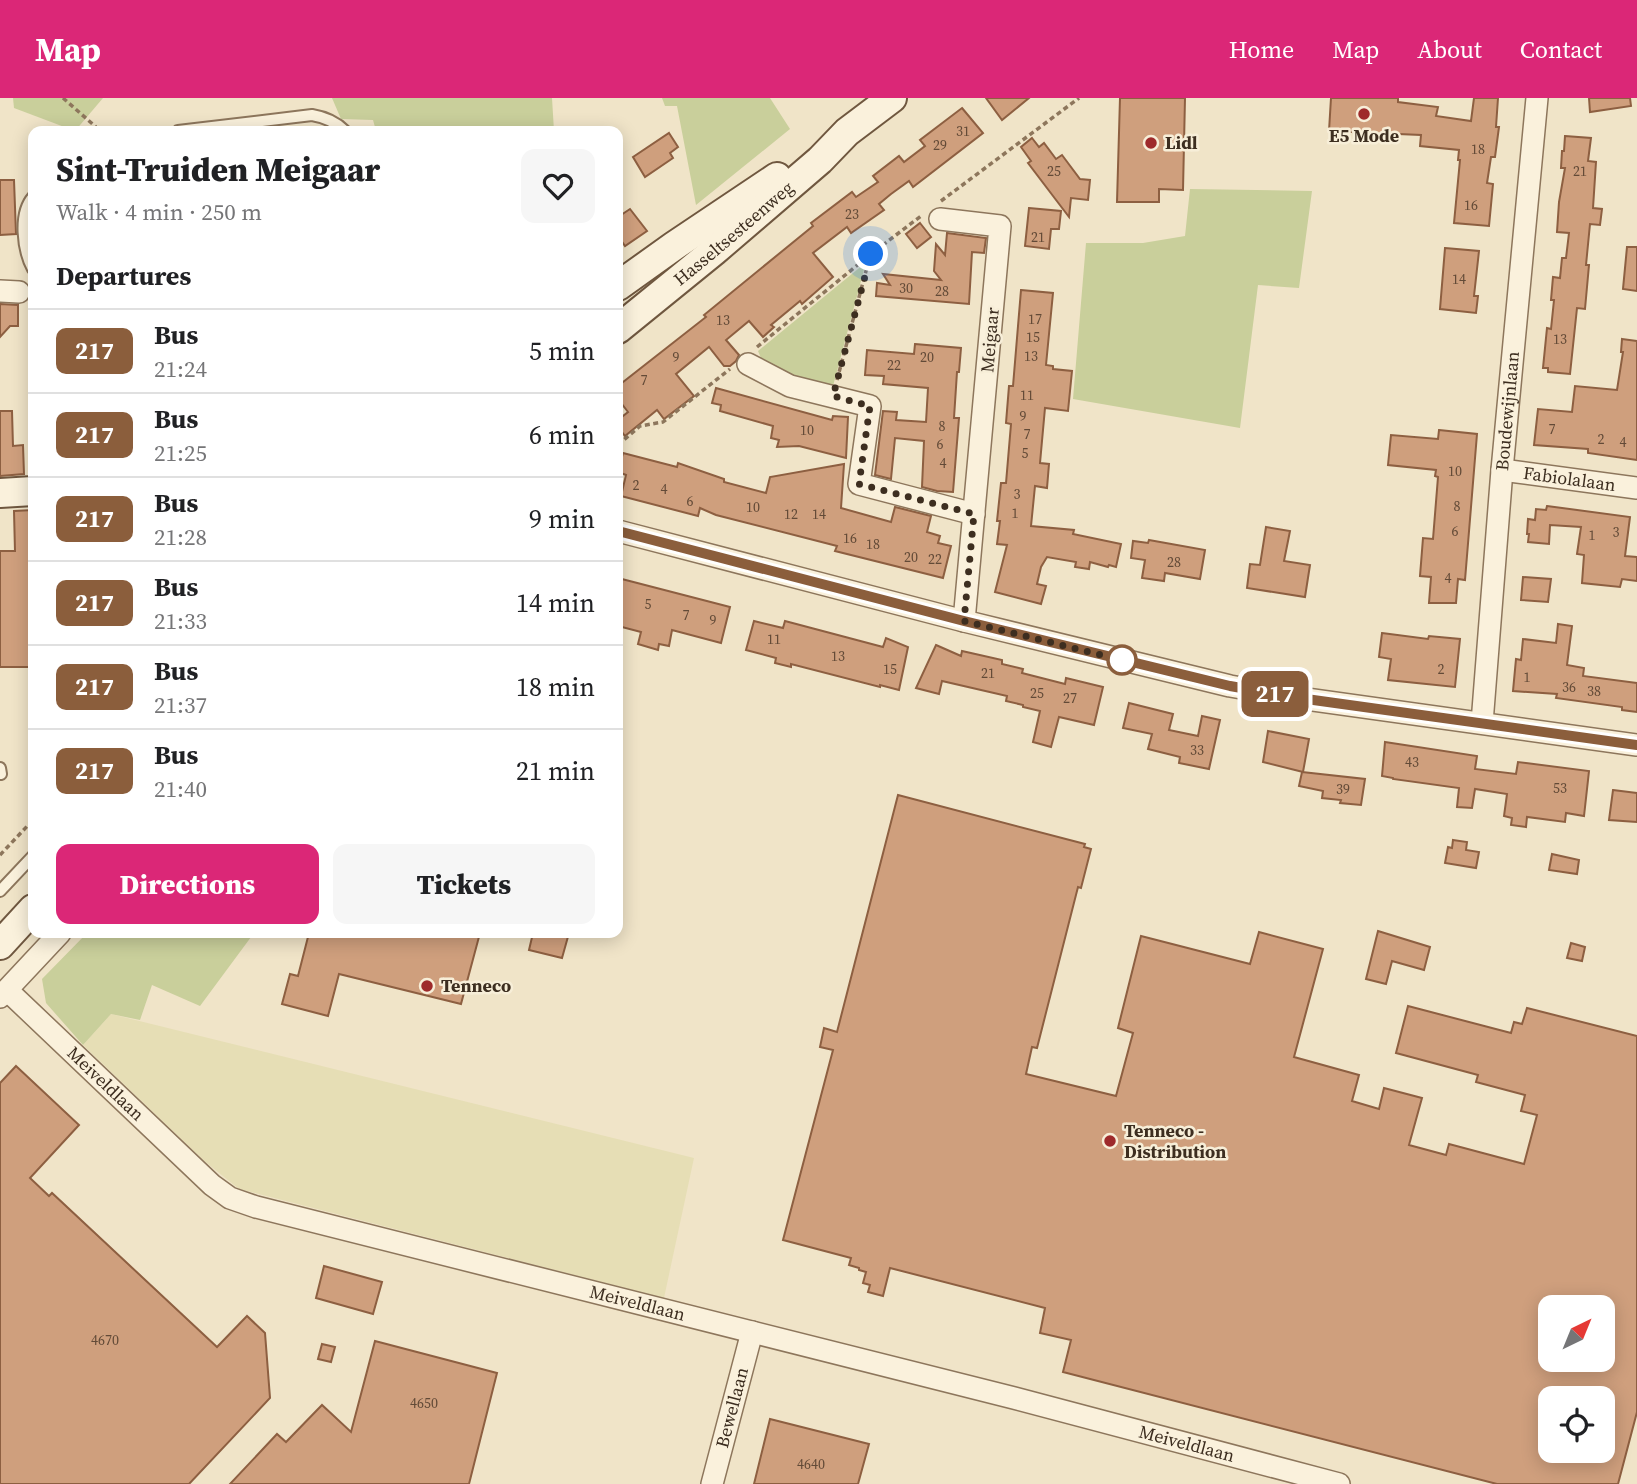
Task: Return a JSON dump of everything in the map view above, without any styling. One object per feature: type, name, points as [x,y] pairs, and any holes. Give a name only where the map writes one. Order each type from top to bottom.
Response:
[{"type":"main road","name":"Hasseltsesteenweg","points":[[623,282],[847,132],[892,98]]},
{"type":"main road","name":"Hasseltsesteenweg","points":[[623,325],[715,251],[820,160],[847,132]]},
{"type":"main road","points":[[0,493],[28,491]]},
{"type":"main road","points":[[0,930],[28,900]]},
{"type":"main road","points":[[0,945],[28,914]]},
{"type":"street","name":"Boudewijnlaan","points":[[1482,723],[1502,470],[1537,98]]},
{"type":"street","name":"Meigaar","points":[[934,212],[1000,226],[964,621]]},
{"type":"street","points":[[744,361],[790,386],[870,406],[859,484],[974,514]]},
{"type":"street","name":"Fabiolalaan","points":[[1502,470],[1637,488]]},
{"type":"street","points":[[623,532],[964,621],[1254,691],[1637,745]]},
{"type":"street","points":[[3,994],[55,938]]},
{"type":"street","name":"Meiveldlaan","points":[[3,994],[212,1185],[230,1198],[1339,1484]]},
{"type":"street","name":"Bewellaan","points":[[712,1484],[752,1332]]},
{"type":"lane","points":[[260,126],[312,115],[322,116],[339,126]]},
{"type":"lane","points":[[28,203],[23,228],[28,260]]},
{"type":"lane","points":[[0,891],[28,861]]},
{"type":"path","points":[[62,98],[95,126]]},
{"type":"path","points":[[623,441],[640,426],[663,422],[744,361],[871,254],[934,212],[1079,98]]},
{"type":"path","points":[[833,396],[871,254]]},
{"type":"path","points":[[0,855],[28,825]]},
{"type":"shaded area","points":[[111,1014],[694,1158],[664,1298],[239,1189],[203,1160],[83,1045]]},
{"type":"green space","points":[[13,98],[103,98],[79,126],[62,126],[14,108]]},
{"type":"green space","points":[[332,98],[552,98],[554,126],[375,126],[373,120],[341,119]]},
{"type":"green space","points":[[662,98],[770,98],[790,129],[696,205],[677,106],[665,106]]},
{"type":"green space","points":[[1190,189],[1312,191],[1299,288],[1258,285],[1240,428],[1073,399],[1086,243],[1143,243],[1185,236]]},
{"type":"green space","points":[[864,264],[833,386],[829,390],[793,380],[763,363],[758,351]]},
{"type":"green space","points":[[82,938],[250,938],[200,1006],[152,985],[140,1020],[111,1014],[83,1045],[46,1003],[42,979]]},
{"type":"building","points":[[986,98],[1029,98],[1002,120]]},
{"type":"building","name":"Lidl","points":[[1120,98],[1185,98],[1183,190],[1159,189],[1159,202],[1117,202]]},
{"type":"building","points":[[1331,98],[1398,98],[1398,102],[1438,107],[1436,116],[1471,121],[1474,98],[1498,98],[1496,127],[1499,127],[1495,157],[1491,157],[1487,183],[1493,184],[1489,226],[1454,223],[1459,150],[1420,146],[1421,135],[1329,131]]},
{"type":"building","points":[[1589,98],[1630,98],[1631,106],[1590,112]]},
{"type":"building","points":[[962,108],[983,133],[913,187],[909,181],[891,194],[879,204],[884,210],[851,233],[847,227],[813,253],[833,277],[802,304],[800,301],[771,325],[774,327],[763,337],[749,321],[726,340],[739,355],[730,366],[724,366],[709,347],[676,374],[694,396],[664,419],[657,410],[625,436],[623,416],[628,412],[623,406],[623,382],[706,317],[704,315],[813,226],[811,223],[852,192],[856,197],[878,182],[873,176],[899,156],[904,162],[925,146],[920,140]]},
{"type":"building","points":[[669,133],[678,147],[670,153],[673,158],[645,177],[633,157]]},
{"type":"building","points":[[1565,136],[1591,138],[1588,161],[1596,162],[1593,208],[1602,209],[1600,225],[1590,224],[1585,309],[1577,308],[1570,374],[1548,372],[1548,368],[1543,368],[1547,328],[1551,329],[1553,277],[1560,278],[1569,233],[1557,232],[1565,168],[1561,168]]},
{"type":"building","points":[[1032,138],[1039,147],[1044,143],[1056,159],[1062,155],[1080,179],[1090,180],[1088,200],[1071,198],[1069,217],[1028,163],[1031,161],[1021,147]]},
{"type":"building","points":[[0,180],[14,180],[16,234],[0,235]]},
{"type":"building","points":[[1029,208],[1061,211],[1059,229],[1051,229],[1049,249],[1025,246]]},
{"type":"building","points":[[630,209],[647,231],[625,246],[623,243],[623,214]]},
{"type":"building","points":[[920,223],[931,237],[917,248],[906,234]]},
{"type":"building","points":[[947,233],[986,238],[984,253],[972,252],[969,304],[876,296],[877,283],[890,285],[883,274],[941,280],[934,271],[936,244],[945,255]]},
{"type":"building","points":[[1627,247],[1637,247],[1637,291],[1623,289]]},
{"type":"building","points":[[1445,248],[1479,251],[1474,296],[1478,296],[1476,313],[1440,309]]},
{"type":"building","points":[[1021,290],[1053,293],[1046,365],[1053,366],[1053,369],[1072,371],[1068,411],[1045,408],[1040,463],[1049,464],[1047,488],[1035,486],[1031,526],[1074,530],[1073,534],[1121,544],[1116,567],[1090,562],[1089,569],[1075,567],[1076,562],[1047,557],[1041,567],[1037,584],[1046,586],[1041,604],[995,592],[1007,545],[997,544],[1000,521],[997,521],[1001,483],[1006,483],[1011,424],[1006,423],[1009,386],[1013,386]]},
{"type":"building","points":[[0,304],[18,305],[18,326],[10,326],[0,337]]},
{"type":"building","points":[[1622,339],[1637,341],[1637,460],[1588,453],[1588,449],[1534,445],[1538,409],[1572,412],[1575,386],[1617,390],[1623,352]]},
{"type":"building","points":[[915,344],[961,348],[954,418],[959,418],[953,492],[922,487],[924,441],[895,438],[891,479],[875,475],[883,411],[897,412],[896,420],[926,422],[928,388],[883,384],[884,376],[865,375],[867,350],[914,354]]},
{"type":"building","points":[[716,388],[832,420],[833,416],[848,417],[846,458],[799,446],[777,447],[779,440],[771,438],[773,426],[720,411],[721,405],[712,403]]},
{"type":"building","points":[[0,411],[12,411],[13,446],[23,445],[24,474],[0,476]]},
{"type":"building","points":[[1439,430],[1477,434],[1465,580],[1458,579],[1456,603],[1429,603],[1431,577],[1420,576],[1423,538],[1433,539],[1438,477],[1435,476],[1436,470],[1388,465],[1391,435],[1438,439]]},
{"type":"building","points":[[623,453],[677,467],[678,463],[724,479],[724,482],[766,493],[770,477],[844,464],[841,508],[891,522],[895,507],[931,516],[927,532],[940,536],[938,543],[951,546],[943,578],[835,551],[837,546],[716,515],[700,508],[698,516],[623,497],[626,475],[623,474]]},
{"type":"building","points":[[1547,506],[1630,517],[1625,556],[1637,557],[1637,581],[1622,579],[1620,587],[1582,583],[1584,555],[1577,554],[1581,527],[1550,525],[1549,544],[1528,542],[1528,519],[1535,520],[1536,509],[1546,510]]},
{"type":"building","points":[[28,510],[28,667],[0,667],[0,551],[15,551],[14,511]]},
{"type":"building","points":[[1266,527],[1290,531],[1284,561],[1310,565],[1305,597],[1247,588],[1250,564],[1260,565]]},
{"type":"building","points":[[1149,540],[1205,550],[1200,579],[1165,573],[1164,581],[1142,578],[1145,560],[1131,558],[1133,541],[1148,543]]},
{"type":"building","points":[[1523,577],[1551,579],[1548,602],[1521,600]]},
{"type":"building","points":[[623,579],[730,607],[721,643],[672,630],[669,646],[659,644],[658,650],[638,644],[641,632],[623,627]]},
{"type":"building","points":[[754,621],[783,628],[785,621],[883,647],[886,638],[908,647],[899,690],[791,664],[791,667],[775,663],[776,658],[746,650]]},
{"type":"building","points":[[1558,624],[1572,626],[1567,665],[1584,668],[1583,676],[1637,683],[1637,712],[1622,710],[1622,707],[1556,698],[1557,694],[1513,691],[1516,659],[1521,660],[1523,639],[1556,643]]},
{"type":"building","points":[[1382,633],[1428,639],[1429,636],[1460,639],[1455,687],[1388,680],[1391,659],[1379,657]]},
{"type":"building","points":[[936,645],[961,656],[962,651],[1002,660],[1002,664],[1023,669],[1022,673],[1065,684],[1066,678],[1103,687],[1094,725],[1059,717],[1051,747],[1033,742],[1040,711],[1006,701],[1007,696],[942,681],[939,694],[916,688]]},
{"type":"building","points":[[1129,703],[1173,714],[1169,730],[1198,736],[1202,716],[1220,720],[1209,769],[1179,763],[1180,757],[1148,749],[1152,734],[1123,728]]},
{"type":"building","points":[[1268,731],[1309,739],[1303,772],[1263,762]]},
{"type":"building","points":[[1385,742],[1477,756],[1475,769],[1516,774],[1518,762],[1589,771],[1584,816],[1566,813],[1565,822],[1527,817],[1526,827],[1511,825],[1512,818],[1504,816],[1507,794],[1475,789],[1472,808],[1457,807],[1459,788],[1382,776]]},
{"type":"building","points":[[1302,772],[1365,779],[1361,805],[1322,798],[1323,791],[1299,786]]},
{"type":"building","points":[[1613,790],[1637,793],[1637,822],[1609,820]]},
{"type":"building","name":"Tenneco - Distribution","points":[[898,795],[1085,844],[1084,847],[1091,849],[1081,888],[1078,887],[1037,1048],[1032,1047],[1026,1074],[1116,1096],[1133,1033],[1118,1028],[1141,936],[1250,964],[1259,932],[1323,949],[1294,1057],[1359,1075],[1352,1101],[1379,1109],[1384,1088],[1422,1098],[1409,1145],[1446,1155],[1449,1144],[1524,1164],[1537,1115],[1521,1111],[1525,1095],[1476,1082],[1478,1075],[1396,1053],[1408,1006],[1511,1033],[1514,1022],[1522,1024],[1527,1008],[1637,1036],[1637,1412],[1618,1484],[1497,1484],[1063,1372],[1071,1340],[1040,1333],[1045,1308],[890,1268],[883,1296],[868,1292],[870,1285],[863,1283],[866,1272],[849,1265],[851,1258],[783,1240],[833,1050],[820,1047],[824,1028],[837,1032]]},
{"type":"building","points":[[1453,840],[1467,842],[1466,850],[1479,852],[1476,868],[1445,863],[1448,847],[1452,848]]},
{"type":"building","points":[[1552,854],[1579,860],[1577,874],[1549,870]]},
{"type":"building","points":[[1378,931],[1430,947],[1424,970],[1392,961],[1386,984],[1366,979]]},
{"type":"building","name":"Tenneco","points":[[308,938],[479,938],[461,1004],[339,974],[328,1016],[282,1004],[290,974],[298,976]]},
{"type":"building","points":[[532,938],[568,938],[562,958],[529,950]]},
{"type":"building","points":[[1571,943],[1585,947],[1582,961],[1567,958]]},
{"type":"building","points":[[16,1066],[79,1125],[30,1178],[49,1196],[52,1193],[217,1347],[247,1316],[265,1333],[270,1398],[189,1484],[0,1484],[0,1083]]},
{"type":"building","points":[[324,1266],[382,1282],[373,1314],[316,1298]]},
{"type":"building","points":[[375,1341],[497,1373],[469,1484],[230,1484],[277,1434],[286,1442],[322,1405],[351,1432]]},
{"type":"building","points":[[322,1344],[335,1347],[331,1362],[318,1359]]},
{"type":"building","points":[[770,1419],[869,1444],[858,1484],[754,1484]]},
{"type":"bus line","name":"217","points":[[623,532],[964,621],[1230,686],[1637,745]]},
{"type":"place","name":"E5 Mode","points":[[1364,114]]},
{"type":"place","name":"Lidl","points":[[1151,143]]},
{"type":"place","name":"Tenneco","points":[[427,986]]},
{"type":"place","name":"Tenneco - Distribution","points":[[1110,1141]]},
{"type":"route","points":[[871,254],[833,396],[870,406],[859,484],[974,514],[964,621],[1122,660]]}]
